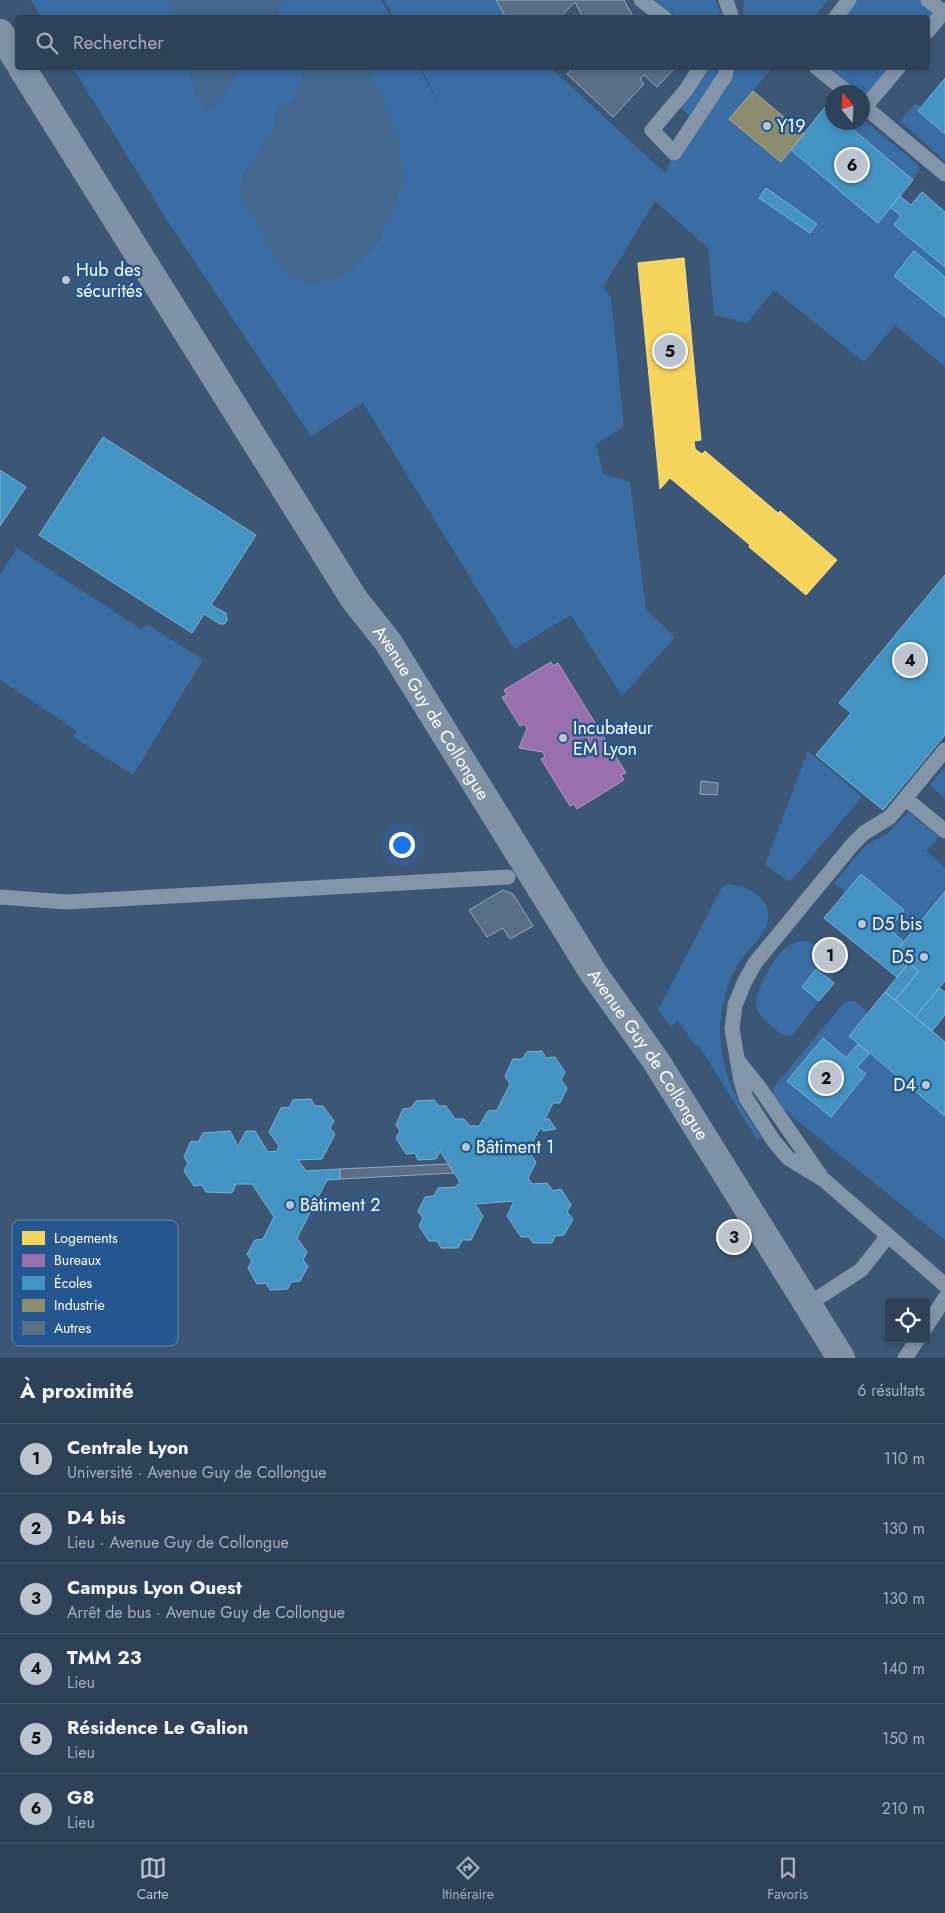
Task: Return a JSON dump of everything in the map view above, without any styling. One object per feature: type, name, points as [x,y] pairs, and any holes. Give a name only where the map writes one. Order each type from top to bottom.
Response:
[{"type":"main road","points":[[0,33],[15,56]]},
{"type":"main road","name":"Avenue Guy de Collongue","points":[[23,70],[354,599],[388,642],[594,974],[656,1061],[841,1358]]},
{"type":"lane","points":[[642,0],[661,15]]},
{"type":"lane","points":[[837,15],[849,0]]},
{"type":"lane","points":[[928,0],[944,11],[930,28]]},
{"type":"lane","points":[[699,70],[686,90],[652,130],[674,153],[725,76],[726,70]]},
{"type":"lane","points":[[820,70],[838,85]]},
{"type":"lane","points":[[870,99],[896,70]]},
{"type":"lane","points":[[870,111],[945,174]]},
{"type":"lane","points":[[945,750],[890,817],[864,833],[852,845],[755,963],[734,1005],[732,1030],[738,1061],[759,1087],[824,1180],[945,1285]]},
{"type":"lane","points":[[906,799],[945,831]]},
{"type":"lane","points":[[0,898],[66,902],[508,877]]},
{"type":"lane","points":[[807,1305],[861,1270],[888,1236]]},
{"type":"lane","points":[[930,1321],[945,1298]]},
{"type":"lane","points":[[905,1358],[915,1343]]},
{"type":"shaded area","points":[[31,0],[167,0],[171,15],[40,15]]},
{"type":"shaded area","points":[[167,0],[284,0],[274,15],[171,15]]},
{"type":"shaded area","points":[[284,0],[381,0],[390,15],[275,15]]},
{"type":"shaded area","points":[[384,0],[496,0],[505,15],[393,15]]},
{"type":"shaded area","points":[[655,0],[715,0],[722,15],[675,15]]},
{"type":"shaded area","points":[[744,0],[828,0],[816,15],[743,15]]},
{"type":"shaded area","points":[[849,0],[928,0],[943,12],[930,28],[930,15],[837,15]]},
{"type":"shaded area","points":[[74,70],[189,70],[198,99],[216,106],[240,70],[305,70],[297,93],[289,103],[277,110],[275,127],[269,140],[259,150],[243,177],[334,279],[355,266],[380,239],[404,180],[384,102],[367,70],[420,70],[442,109],[422,70],[553,70],[665,173],[674,153],[699,125],[728,86],[735,70],[770,70],[729,119],[791,150],[878,223],[890,207],[901,216],[894,225],[945,267],[945,277],[895,276],[945,317],[945,367],[895,325],[864,362],[774,290],[747,323],[714,315],[708,248],[655,201],[603,287],[611,297],[624,427],[596,444],[603,474],[630,482],[646,610],[675,637],[622,696],[571,615],[514,649],[363,403],[311,436],[165,217]]},
{"type":"shaded area","points":[[189,70],[240,70],[216,106],[205,110],[198,99]]},
{"type":"shaded area","points":[[305,70],[367,70],[384,102],[400,141],[404,180],[380,239],[355,266],[334,279],[313,285],[287,277],[244,203],[239,188],[259,150],[269,140],[275,127],[277,110],[284,107],[294,98]]},
{"type":"shaded area","points":[[706,70],[718,70],[714,80],[689,115],[681,108]]},
{"type":"shaded area","points":[[820,70],[896,70],[870,98],[870,85],[838,85]]},
{"type":"shaded area","points":[[917,104],[921,107],[918,111],[945,134],[945,161],[901,122],[914,105]]},
{"type":"shaded area","points":[[870,125],[918,165],[919,171],[913,180],[852,130],[870,130]]},
{"type":"shaded area","points":[[17,548],[142,630],[147,624],[203,660],[133,775],[73,737],[77,731],[0,680],[0,575]]},
{"type":"shaded area","points":[[808,751],[862,797],[790,882],[765,865]]},
{"type":"shaded area","points":[[945,767],[945,799],[930,785]]},
{"type":"shaded area","points":[[908,812],[939,837],[926,851],[945,868],[945,889],[902,940],[889,929],[904,910],[861,874],[846,892],[834,883],[866,845],[888,833]]},
{"type":"shaded area","points":[[728,884],[736,885],[758,895],[767,907],[768,915],[765,929],[741,959],[730,981],[724,998],[720,1033],[725,1068],[739,1102],[762,1137],[757,1140],[700,1047],[694,1044],[678,1021],[671,1027],[658,1010],[722,887]]},
{"type":"shaded area","points":[[800,941],[812,943],[823,949],[836,963],[838,969],[829,979],[816,969],[802,987],[819,1001],[792,1036],[789,1036],[778,1032],[764,1020],[757,1008],[756,999],[765,976],[779,954],[793,943]]},
{"type":"shaded area","points":[[855,1001],[868,1012],[849,1036],[858,1044],[846,1058],[822,1038],[787,1081],[831,1117],[866,1075],[857,1067],[869,1054],[945,1116],[945,1240],[778,1105],[773,1097],[773,1088],[844,1003]]},
{"type":"building: Logements","points":[[684,258],[701,440],[694,441],[695,449],[702,454],[705,451],[837,560],[806,595],[670,478],[660,489],[638,263]]},
{"type":"building: Bureaux","name":"Incubateur EM Lyon","points":[[551,662],[553,666],[558,663],[626,773],[621,775],[624,780],[577,809],[574,804],[570,806],[541,759],[545,757],[543,752],[519,748],[527,728],[524,724],[520,726],[502,697],[507,695],[504,690]]},
{"type":"building: Écoles","points":[[945,78],[945,134],[918,111]]},
{"type":"building: Écoles","points":[[825,107],[825,130],[854,130],[913,180],[878,223],[791,150]]},
{"type":"building: Écoles","points":[[766,188],[817,224],[810,233],[759,198]]},
{"type":"building: Écoles","points":[[922,192],[945,212],[945,267],[894,225],[901,216],[890,207],[900,196],[911,205]]},
{"type":"building: Écoles","points":[[914,251],[945,277],[945,317],[894,276]]},
{"type":"building: Écoles","points":[[103,437],[256,535],[211,605],[226,613],[227,621],[224,624],[220,624],[204,614],[192,633],[39,535]]},
{"type":"building: Écoles","points":[[0,470],[26,487],[0,526]]},
{"type":"building: Écoles","points":[[945,575],[945,735],[883,810],[816,755],[851,713],[839,703]]},
{"type":"building: Écoles","name":"D5 bis","points":[[861,874],[904,910],[889,929],[904,942],[895,952],[909,963],[897,977],[824,918]]},
{"type":"building: Écoles","name":"D5","points":[[945,891],[945,981],[915,1017],[895,1000],[919,971],[895,952]]},
{"type":"building: Écoles","points":[[909,963],[919,971],[895,1000],[885,992]]},
{"type":"building: Écoles","points":[[816,969],[834,983],[819,1001],[802,987]]},
{"type":"building: Écoles","points":[[939,988],[945,992],[945,1015],[932,1031],[915,1017]]},
{"type":"building: Écoles","name":"D4","points":[[885,992],[945,1042],[945,1116],[849,1036]]},
{"type":"building: Écoles","points":[[823,1038],[846,1058],[858,1044],[869,1054],[857,1067],[866,1074],[831,1117],[787,1081]]},
{"type":"building: Écoles","name":"Bâtiment 1","points":[[542,1051],[546,1058],[555,1057],[565,1072],[561,1080],[567,1088],[560,1103],[553,1103],[545,1119],[548,1118],[556,1129],[542,1131],[543,1129],[540,1128],[528,1151],[536,1162],[528,1178],[532,1184],[547,1183],[553,1191],[561,1189],[571,1205],[567,1212],[573,1219],[564,1235],[555,1236],[552,1243],[533,1243],[529,1237],[521,1237],[507,1216],[514,1201],[475,1204],[483,1216],[471,1240],[462,1240],[458,1248],[441,1248],[437,1241],[429,1241],[419,1226],[423,1218],[418,1211],[425,1197],[434,1196],[438,1188],[456,1187],[460,1182],[440,1151],[436,1159],[418,1160],[415,1153],[406,1154],[396,1138],[400,1131],[396,1125],[403,1109],[411,1108],[416,1101],[434,1100],[439,1106],[446,1106],[455,1119],[464,1119],[470,1126],[479,1126],[488,1111],[497,1110],[510,1084],[505,1076],[513,1059],[522,1059],[527,1052]]},
{"type":"building: Écoles","name":"Bâtiment 2","points":[[311,1099],[315,1106],[323,1106],[334,1121],[330,1128],[335,1134],[322,1159],[298,1160],[306,1171],[340,1169],[340,1179],[327,1180],[297,1238],[307,1252],[303,1260],[308,1266],[300,1281],[291,1282],[288,1289],[270,1290],[266,1283],[257,1284],[248,1268],[252,1261],[247,1254],[255,1240],[263,1239],[274,1217],[252,1184],[236,1184],[232,1193],[206,1192],[202,1185],[194,1186],[184,1171],[188,1163],[184,1157],[191,1141],[198,1142],[203,1133],[230,1131],[238,1146],[246,1131],[255,1131],[268,1152],[277,1151],[279,1146],[269,1132],[281,1108],[290,1107],[293,1100]]},
{"type":"building: Industrie","name":"Y19","points":[[753,91],[804,134],[781,162],[729,119]]},
{"type":"building: Autres","points":[[496,0],[624,0],[632,15],[582,15],[575,2],[562,15],[504,15]]},
{"type":"building: Autres","points":[[571,70],[673,70],[657,87],[644,75],[640,79],[644,84],[613,117],[567,74]]},
{"type":"building: Autres","points":[[701,781],[718,783],[717,795],[700,794]]},
{"type":"building: Autres","points":[[503,890],[513,894],[533,926],[510,939],[503,928],[487,937],[469,910]]},
{"type":"building: Autres","points":[[448,1164],[454,1173],[340,1179],[340,1169]]},
{"type":"place","name":"Y19","points":[[767,126]]},
{"type":"place","name":"G8","points":[[852,165]]},
{"type":"place","name":"Hub des sécurités","points":[[66,280]]},
{"type":"place","name":"Résidence Le Galion","points":[[670,351]]},
{"type":"place","name":"TMM 23","points":[[910,660]]},
{"type":"place","name":"Incubateur EM Lyon","points":[[563,738]]},
{"type":"place","name":"D5 bis","points":[[862,924]]},
{"type":"place","name":"Centrale Lyon","points":[[830,955]]},
{"type":"place","name":"D5","points":[[924,957]]},
{"type":"place","name":"D4 bis","points":[[826,1078]]},
{"type":"place","name":"D4","points":[[926,1085]]},
{"type":"place","name":"Bâtiment 1","points":[[466,1147]]},
{"type":"place","name":"Bâtiment 2","points":[[290,1205]]},
{"type":"place","name":"Campus Lyon Ouest","points":[[734,1237]]}]
